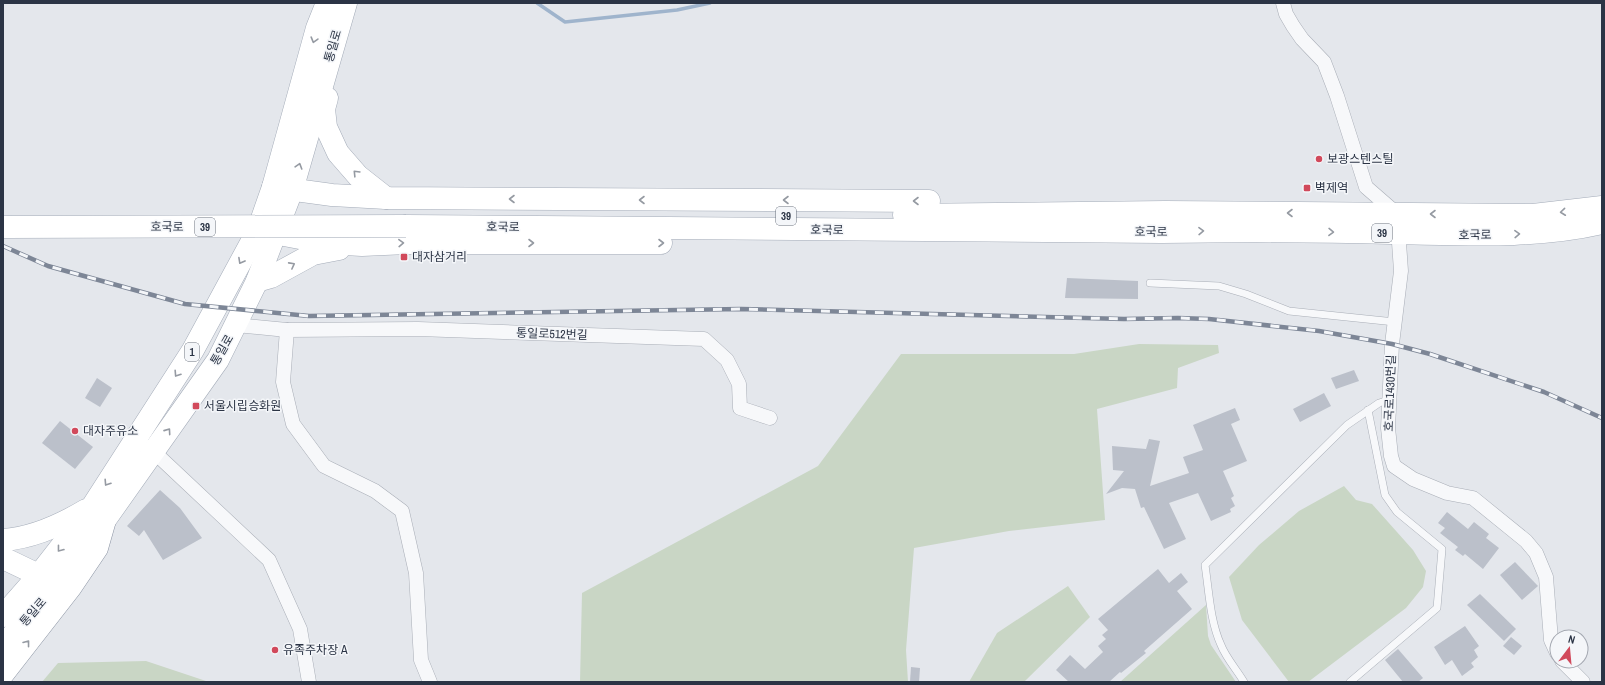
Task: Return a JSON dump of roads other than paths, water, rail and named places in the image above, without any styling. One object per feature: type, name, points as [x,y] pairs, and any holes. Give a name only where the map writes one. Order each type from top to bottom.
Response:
[{"type":"main road","name":"통일로","points":[[3,646],[48,580],[99,513],[153,451],[218,360],[257,282],[266,232],[282,188],[317,28],[338,6]]},
{"type":"main road","points":[[338,6],[342,44],[324,109],[326,127],[338,153],[358,176],[386,198]]},
{"type":"main road","points":[[282,188],[332,195],[386,198],[1002,201],[1163,222]]},
{"type":"main road","points":[[362,245],[328,230],[327,216],[331,204],[386,198]]},
{"type":"main road","name":"호국로","points":[[3,214],[406,220],[1163,222],[1270,230],[1398,224],[1533,215],[1602,207]]},
{"type":"main road","name":"호국로","points":[[3,227],[406,220]]},
{"type":"main road","points":[[266,232],[326,243],[362,245],[407,243],[1004,244],[1140,235],[1163,222]]},
{"type":"main road","name":"호국로","points":[[1398,224],[1462,235],[1533,233],[1582,228],[1602,223]]},
{"type":"main road","name":"통일로","points":[[99,513],[135,440],[266,232]]},
{"type":"main road","points":[[257,282],[271,277],[313,254],[362,245]]},
{"type":"main road","points":[[3,540],[19,539],[64,523],[99,513],[97,548],[70,588],[3,674]]},
{"type":"main road","points":[[3,558],[48,580]]},
{"type":"main road","name":"통일로","points":[[3,616],[48,580]]},
{"type":"street","points":[[1283,3],[1286,14],[1302,39],[1324,62],[1337,96],[1366,187],[1398,224]]},
{"type":"street","name":"호국로1430번길","points":[[1398,224],[1401,271],[1395,322],[1388,428],[1391,456],[1394,466],[1413,479],[1447,493],[1473,498],[1526,541],[1536,553],[1546,577],[1550,629]]},
{"type":"street","name":"통일로512번길","points":[[236,325],[287,330],[418,329],[704,339],[727,360],[739,384],[740,408],[770,418]]},
{"type":"street","points":[[287,330],[283,382],[293,424],[324,466],[375,491],[402,511],[416,573],[421,660],[430,682]]},
{"type":"street","points":[[135,440],[153,451],[269,560],[300,629],[309,682]]},
{"type":"street","points":[[1570,669],[1583,682]]},
{"type":"lane","points":[[1150,283],[1219,286],[1246,294],[1289,311],[1395,322]]},
{"type":"lane","points":[[1244,682],[1218,640],[1214,626],[1206,565],[1347,425],[1379,403],[1389,400]]},
{"type":"lane","points":[[1350,682],[1437,608],[1442,549],[1397,512],[1384,495],[1368,410]]},
{"type":"waterway","points":[[537,3],[565,22],[677,10],[710,3]]},
{"type":"railway","points":[[3,246],[48,266],[185,304],[309,316],[741,309],[1124,319],[1209,319],[1319,331],[1392,344],[1430,354],[1544,392],[1602,418]]},
{"type":"place","name":"보광스텐스틸","points":[[1319,159]]},
{"type":"place","name":"벽제역","points":[[1307,188]]},
{"type":"place","name":"대자삼거리","points":[[404,257]]},
{"type":"place","name":"서울시립승화원","points":[[196,406]]},
{"type":"place","name":"대자주유소","points":[[75,431]]},
{"type":"place","name":"유족주차장 A","points":[[275,650]]}]
